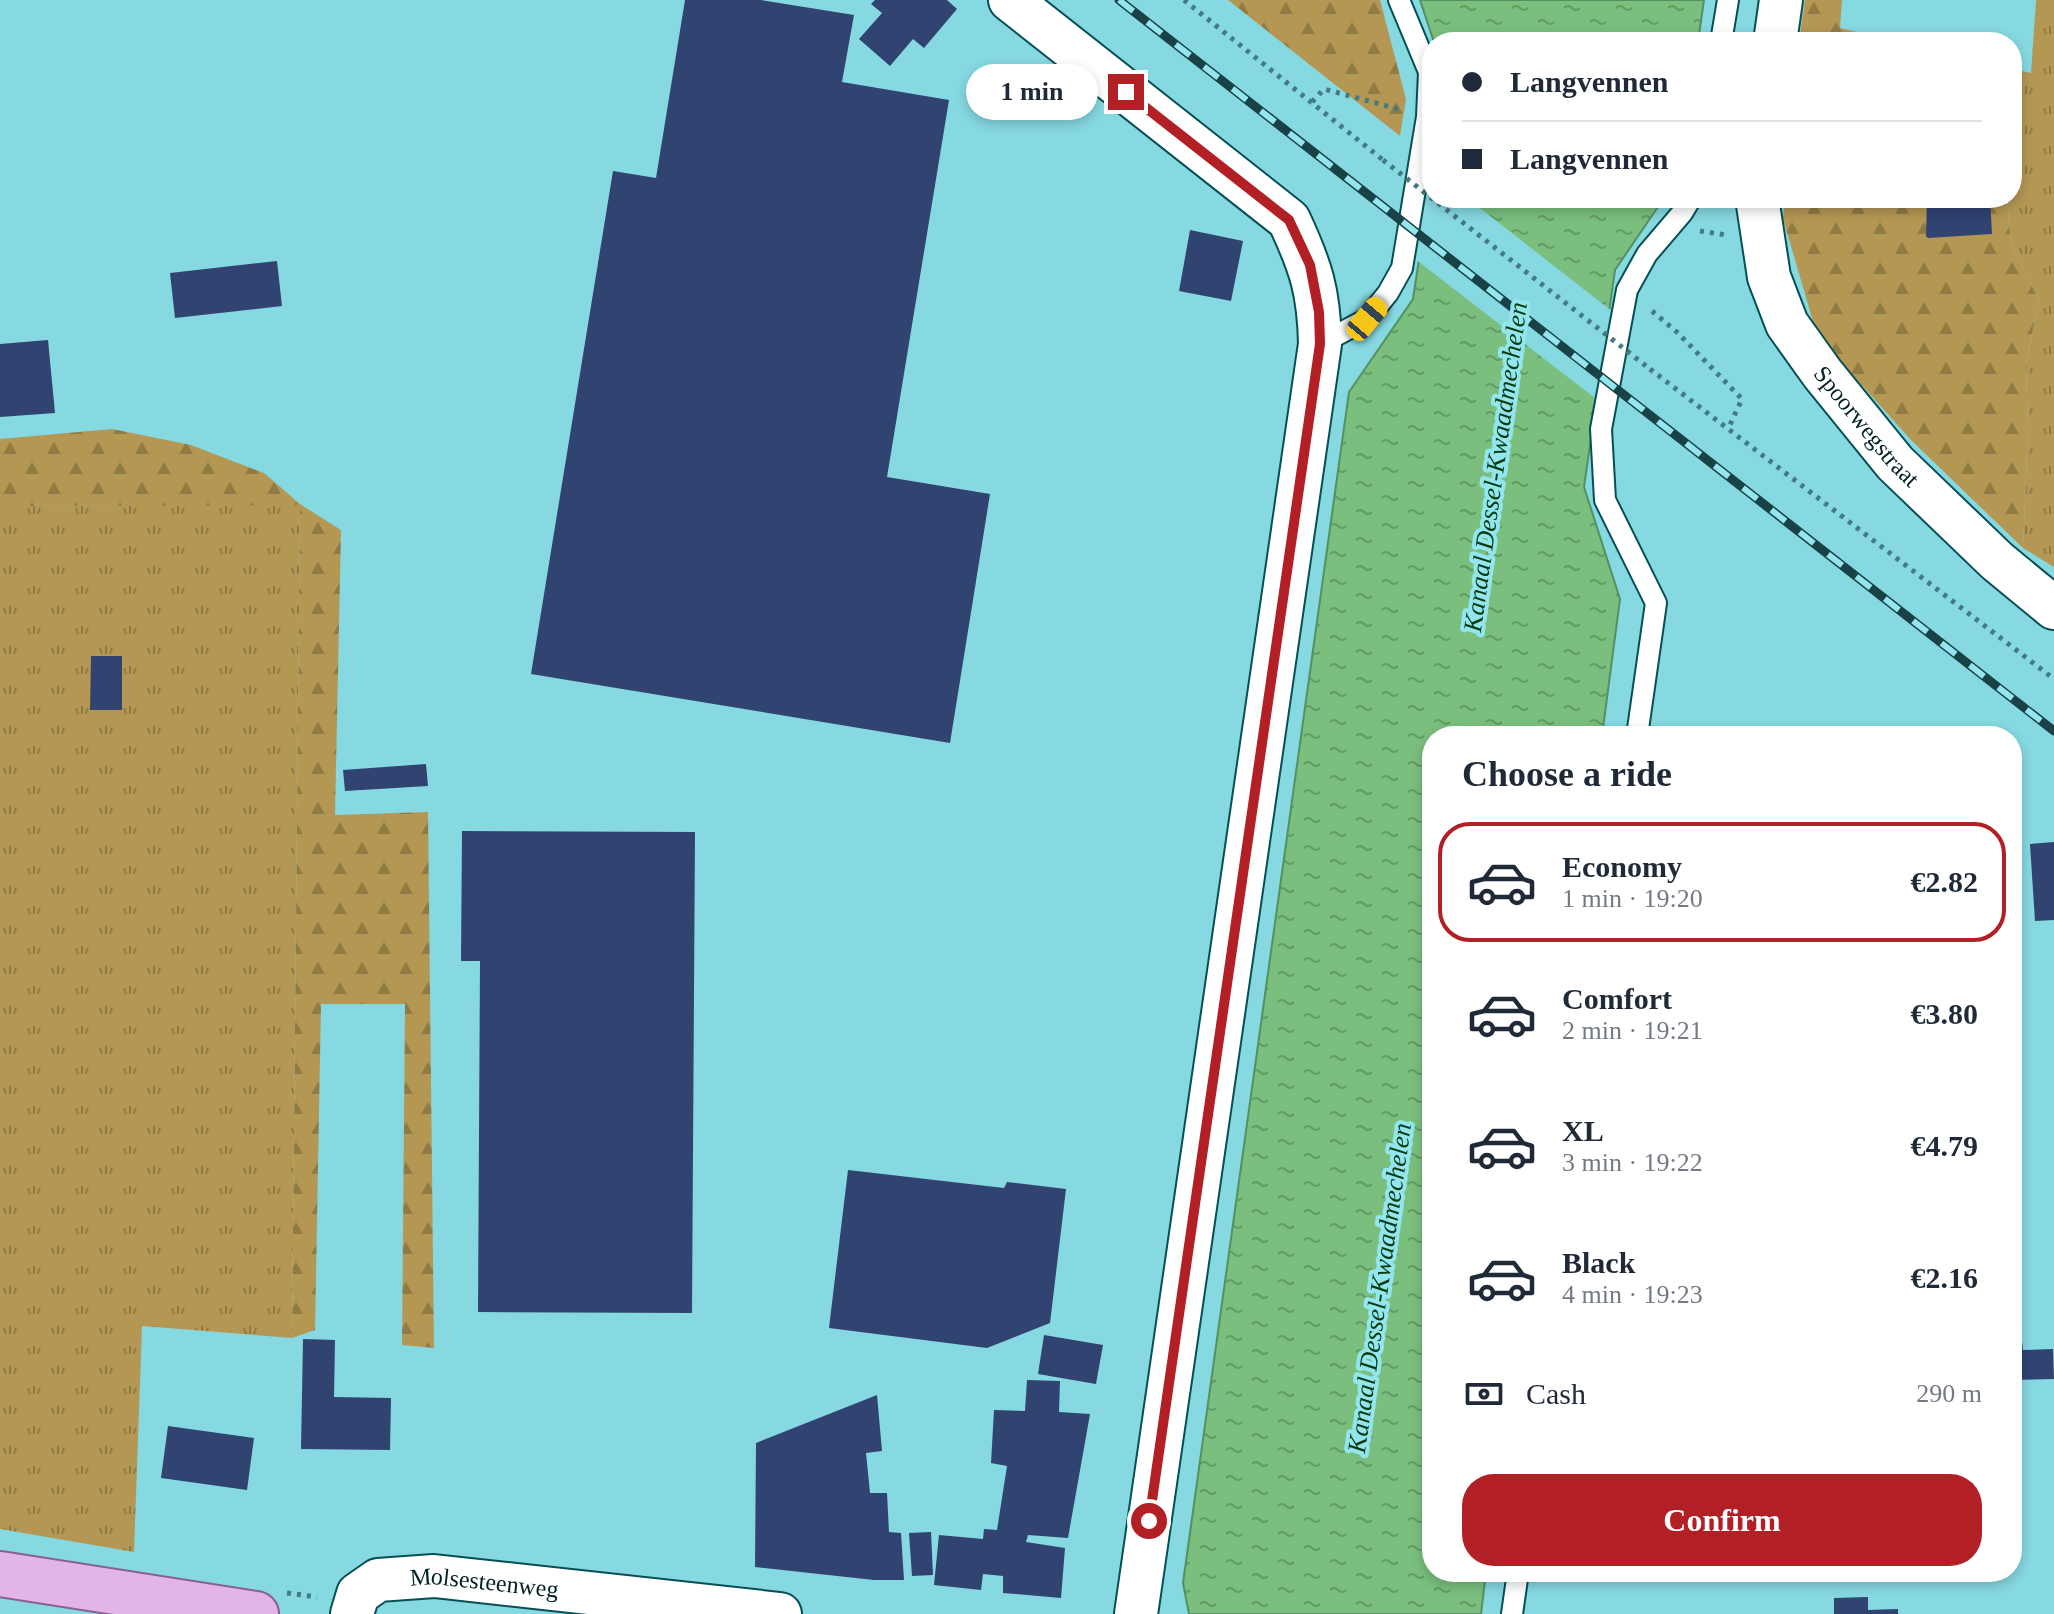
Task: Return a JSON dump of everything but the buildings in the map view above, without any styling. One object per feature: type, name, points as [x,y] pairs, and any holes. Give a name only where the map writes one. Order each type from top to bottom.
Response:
[{"type":"main road","points":[[0,1574],[256,1614]]},
{"type":"street","points":[[1010,0],[1289,220],[1310,265],[1319,312],[1320,344],[1136,1614]]},
{"type":"street","points":[[1776,32],[1781,0]]},
{"type":"street","name":"Spoorwegstraat","points":[[1758,208],[1769,277],[1787,324],[1822,373],[1895,463],[1997,561],[2054,608]]},
{"type":"street","name":"Molsesteenweg","points":[[352,1614],[358,1594],[378,1580],[434,1576],[780,1614]]},
{"type":"lane","points":[[1399,0],[1422,55]]},
{"type":"lane","points":[[1723,32],[1728,0]]},
{"type":"lane","points":[[1320,344],[1367,319],[1388,293],[1402,268],[1422,147]]},
{"type":"lane","points":[[1638,726],[1656,603],[1605,500],[1601,429],[1627,290],[1647,254],[1684,208]]},
{"type":"lane","points":[[1512,1614],[1517,1582]]},
{"type":"path","points":[[1184,0],[1422,191]]},
{"type":"path","points":[[1312,102],[1324,89],[1422,116]]},
{"type":"path","points":[[1444,208],[2054,679]]},
{"type":"path","points":[[1671,226],[1762,241]]},
{"type":"path","points":[[1627,290],[1678,333],[1742,399],[1728,429]]},
{"type":"green space","points":[[1228,0],[1380,0],[1406,99],[1400,136]]},
{"type":"green space","points":[[1805,0],[1842,0],[1840,28],[1857,32],[1800,32]]},
{"type":"green space","points":[[2036,0],[2054,0],[2054,567],[2023,548],[2028,431],[2026,363],[2039,300],[2011,245],[2008,208],[2022,208],[2022,91],[2031,73]]},
{"type":"green space","points":[[2022,71],[2031,73],[2022,91]]},
{"type":"green space","points":[[1784,208],[2008,208],[2011,245],[2039,300],[2026,363],[2028,431],[2023,548],[1911,440],[1817,335],[1783,219]]},
{"type":"green space","points":[[112,429],[191,445],[264,473],[300,504],[341,530],[335,815],[428,812],[434,1348],[402,1345],[405,1004],[321,1004],[315,1330],[292,1338],[300,505],[0,506],[0,439]]},
{"type":"green space","points":[[300,504],[292,1338],[142,1326],[134,1552],[0,1529],[0,506]]},
{"type":"water","points":[[1420,0],[1704,0],[1699,32],[1431,32]]},
{"type":"water","name":"Kanaal Dessel-Kwaadmechelen","points":[[1427,208],[1657,208],[1615,270],[1584,487],[1620,599],[1603,726],[1422,726],[1422,1582],[1485,1582],[1481,1614],[1189,1614],[1183,1583],[1349,392],[1413,299]]},
{"type":"pier","points":[[1423,208],[1480,208],[1613,312],[1600,402],[1415,259]]},
{"type":"railway","points":[[1119,0],[2054,731]]},
{"type":"route","points":[[1126,92],[1289,220],[1310,265],[1319,312],[1320,344],[1149,1521]]}]
